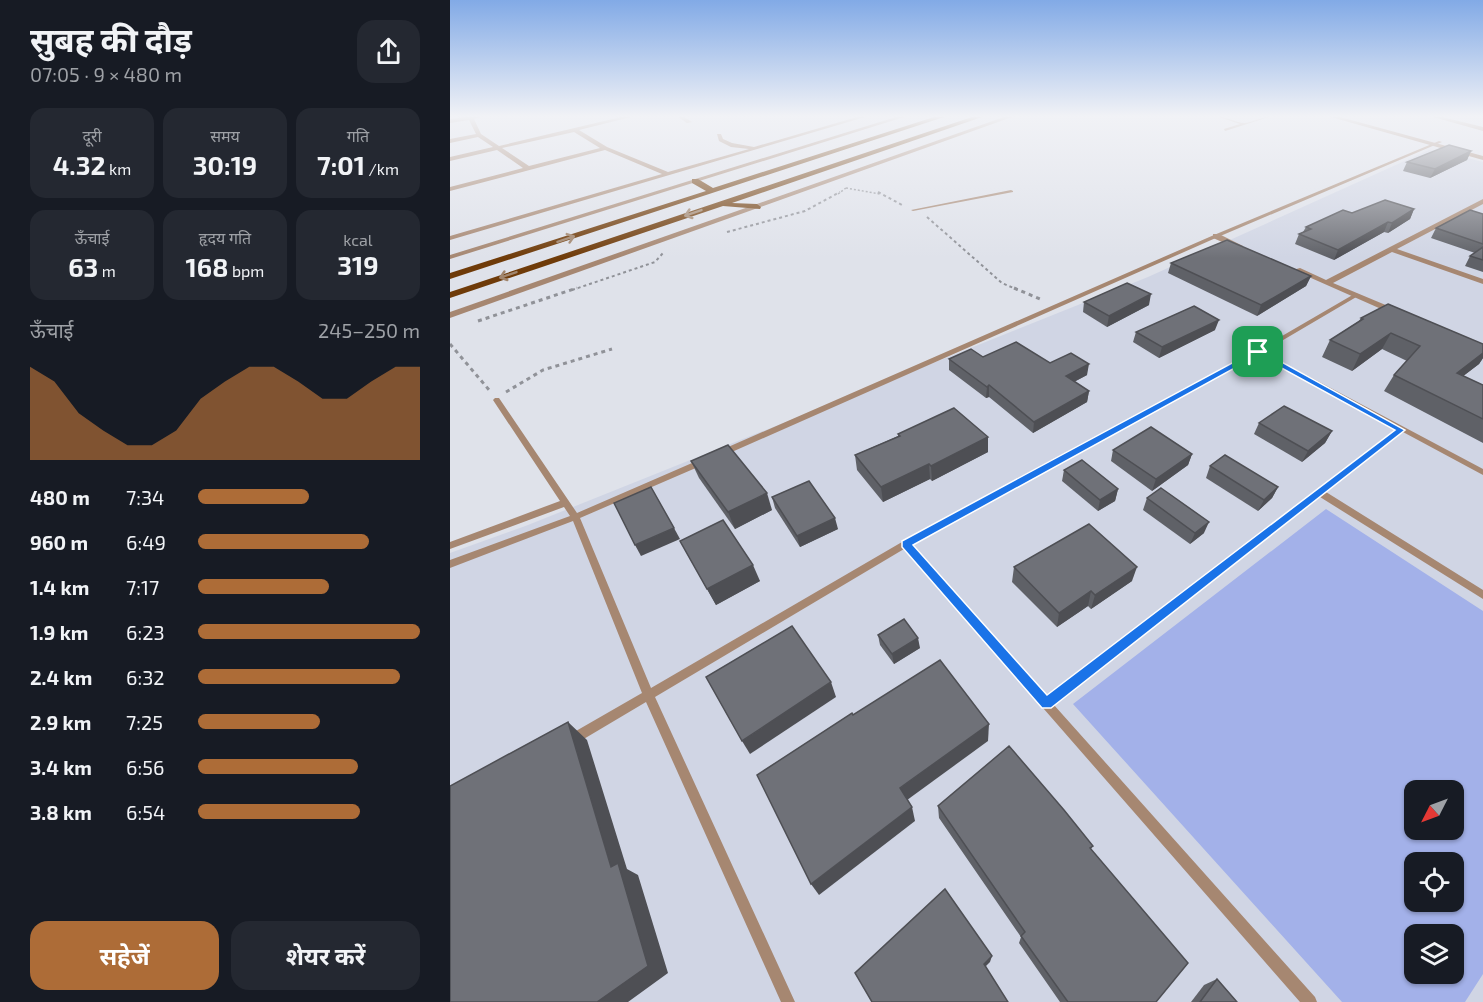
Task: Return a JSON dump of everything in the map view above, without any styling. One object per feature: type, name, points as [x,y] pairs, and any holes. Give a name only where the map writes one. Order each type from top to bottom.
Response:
[{"type":"main road","points":[[450,276],[798,164]]},
{"type":"main road","points":[[450,295],[839,164]]},
{"type":"main road","points":[[694,181],[712,191]]},
{"type":"main road","points":[[718,204],[757,207]]},
{"type":"street","points":[[522,164],[529,169]]},
{"type":"street","points":[[450,189],[548,164]]},
{"type":"street","points":[[643,164],[667,174]]},
{"type":"street","points":[[450,238],[703,164]]},
{"type":"street","points":[[450,257],[752,164]]},
{"type":"street","points":[[450,315],[881,164]]},
{"type":"street","points":[[1326,283],[1483,201]]},
{"type":"street","points":[[1216,236],[1246,249]]},
{"type":"street","points":[[1391,249],[1483,282]]},
{"type":"street","points":[[1286,266],[1409,318]]},
{"type":"lane","points":[[717,455],[1216,236],[1388,164]]},
{"type":"lane","points":[[913,210],[1011,191]]},
{"type":"lane","points":[[560,747],[905,544],[1258,352],[1356,295]]},
{"type":"lane","points":[[1258,352],[1483,472]]},
{"type":"lane","points":[[497,400],[574,517],[649,696],[788,1002]]},
{"type":"lane","points":[[1047,704],[1401,430]]},
{"type":"lane","points":[[450,564],[574,517],[706,460]]},
{"type":"lane","points":[[1319,492],[1483,595]]},
{"type":"lane","points":[[450,546],[565,503]]},
{"type":"lane","points":[[905,544],[1310,1002]]},
{"type":"path","points":[[830,182],[846,188],[877,192],[929,218],[1002,284],[1058,306]]},
{"type":"path","points":[[721,234],[794,214],[836,196],[846,188]]},
{"type":"path","points":[[474,322],[655,262],[666,252]]},
{"type":"path","points":[[450,344],[466,360],[497,400],[521,381],[546,368],[612,349]]},
{"type":"shaded area","points":[[1399,164],[1483,164],[1483,1002],[450,1002],[450,553],[528,525],[1148,277]]},
{"type":"shaded area","points":[[1326,509],[1483,611],[1483,974],[1465,1002],[1342,1002],[1073,704]]},
{"type":"building","points":[[1414,164],[1445,164],[1435,169]]},
{"type":"building","points":[[1385,200],[1414,209],[1392,223],[1388,222],[1338,250],[1299,234],[1311,229],[1306,227],[1343,210],[1352,213]]},
{"type":"building","points":[[1470,210],[1483,214],[1483,244],[1436,228]]},
{"type":"building","points":[[1227,240],[1311,276],[1261,305],[1171,263]]},
{"type":"building","points":[[1483,247],[1483,260],[1470,256]]},
{"type":"building","points":[[1127,283],[1151,294],[1109,316],[1084,302]]},
{"type":"building","points":[[1388,304],[1483,344],[1483,353],[1457,373],[1483,385],[1483,419],[1394,375],[1420,346],[1391,333],[1360,354],[1330,340],[1363,319],[1361,318]]},
{"type":"building","points":[[1194,306],[1219,320],[1162,347],[1136,332]]},
{"type":"building","points":[[1016,342],[1050,363],[1071,353],[1089,364],[1066,376],[1089,391],[1034,422],[989,385],[987,387],[949,359],[971,349],[983,357]]},
{"type":"building","points":[[1284,406],[1332,431],[1308,451],[1259,423]]},
{"type":"building","points":[[954,408],[988,437],[931,466],[929,464],[881,487],[855,455],[900,436],[898,434]]},
{"type":"building","points":[[1151,427],[1192,454],[1156,479],[1113,450]]},
{"type":"building","points":[[728,445],[767,493],[728,512],[691,461]]},
{"type":"building","points":[[1225,455],[1278,487],[1264,500],[1210,466]]},
{"type":"building","points":[[1082,460],[1118,489],[1100,500],[1064,470]]},
{"type":"building","points":[[809,481],[835,518],[797,536],[772,497]]},
{"type":"building","points":[[651,487],[674,528],[635,545],[614,503]]},
{"type":"building","points":[[1161,488],[1209,522],[1195,533],[1147,498]]},
{"type":"building","points":[[723,520],[753,565],[707,589],[680,541]]},
{"type":"building","points":[[1089,524],[1137,567],[1095,595],[1091,591],[1059,613],[1014,567]]},
{"type":"building","points":[[904,619],[918,638],[892,654],[878,635]]},
{"type":"building","points":[[792,626],[831,682],[742,741],[706,677]]},
{"type":"building","points":[[940,660],[989,724],[900,788],[912,807],[811,884],[757,775],[852,713],[853,715]]},
{"type":"building","points":[[568,722],[611,867],[618,863],[648,966],[597,1002],[450,1002],[450,786]]},
{"type":"building","points":[[1009,746],[1093,846],[1090,848],[1188,963],[1156,1002],[1068,1002],[1021,936],[1025,932],[938,806]]},
{"type":"building","points":[[945,889],[992,956],[984,964],[1008,1002],[872,1002],[855,973]]},
{"type":"building","points":[[1217,979],[1237,1002],[1200,1002]]},
{"type":"route","points":[[1258,352],[1401,430],[1047,704],[905,544],[1258,352]]}]
